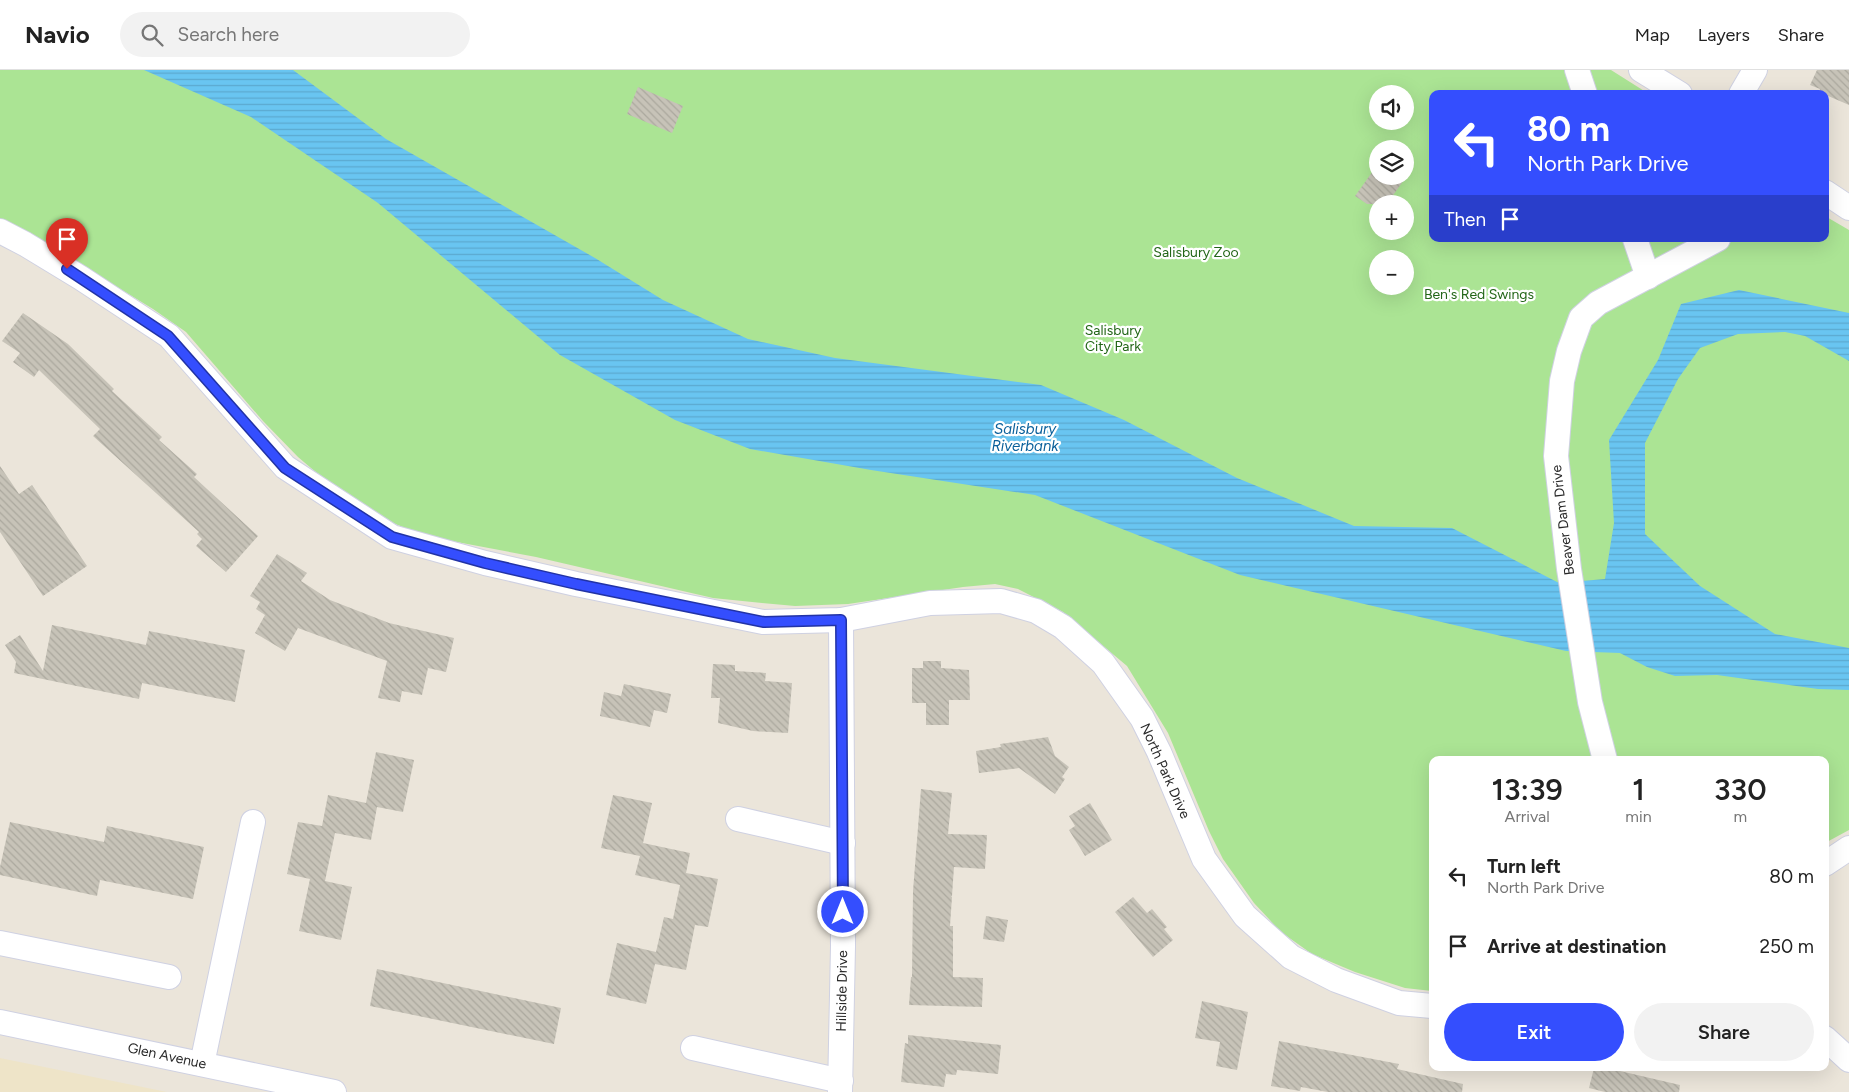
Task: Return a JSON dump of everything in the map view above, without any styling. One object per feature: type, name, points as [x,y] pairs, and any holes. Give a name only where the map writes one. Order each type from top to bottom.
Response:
[{"type":"street","points":[[1577,70],[1584,90]]},
{"type":"street","points":[[1641,70],[1674,90]]},
{"type":"street","points":[[1743,90],[1755,70]]},
{"type":"street","points":[[1829,195],[1849,210]]},
{"type":"street","points":[[1829,212],[1849,210]]},
{"type":"street","name":"North Park Drive","points":[[0,231],[81,278],[168,336],[285,468],[392,537],[485,563],[576,584],[764,622],[841,620],[930,603],[1002,601],[1036,611],[1063,627],[1103,663],[1142,718],[1159,752],[1204,859],[1245,916],[1291,957],[1336,980],[1399,1003],[1429,1006]]},
{"type":"street","points":[[1636,242],[1648,277]]},
{"type":"street","name":"Beaver Dam Drive","points":[[1604,756],[1590,702],[1568,569],[1556,456],[1562,381],[1569,351],[1581,318],[1598,303],[1712,242]]},
{"type":"street","name":"Hillside Drive","points":[[840,1086],[843,946],[841,620]]},
{"type":"street","points":[[738,819],[842,843]]},
{"type":"street","points":[[202,1064],[253,822]]},
{"type":"street","points":[[1829,861],[1849,848]]},
{"type":"street","points":[[0,943],[169,977]]},
{"type":"street","name":"Glen Avenue","points":[[0,1022],[334,1092]]},
{"type":"street","points":[[1829,1042],[1849,1060]]},
{"type":"street","points":[[693,1048],[840,1086]]},
{"type":"shaded area","points":[[0,1058],[167,1092],[0,1092]]},
{"type":"green space","name":"Salisbury City Park","points":[[0,70],[1611,70],[1643,90],[1429,90],[1429,242],[1829,242],[1829,218],[1849,230],[1849,830],[1829,841],[1829,756],[1429,756],[1429,991],[1405,988],[1355,972],[1312,954],[1281,932],[1254,903],[1223,859],[1209,831],[1168,733],[1127,666],[1063,612],[1018,589],[995,584],[848,604],[795,606],[713,598],[536,557],[425,536],[388,521],[344,496],[298,457],[263,421],[186,332],[153,309],[60,252],[0,219]]},
{"type":"water","name":"Salisbury Riverbank","points":[[144,70],[293,70],[386,139],[595,258],[663,300],[748,339],[835,358],[1041,385],[1124,420],[1237,478],[1354,526],[1452,528],[1559,583],[1605,579],[1614,523],[1609,440],[1658,360],[1681,304],[1739,290],[1849,313],[1849,361],[1805,336],[1785,332],[1738,334],[1700,348],[1678,379],[1645,443],[1645,534],[1700,586],[1775,634],[1849,648],[1849,690],[1818,689],[1717,675],[1675,676],[1647,667],[1620,653],[1566,651],[1240,575],[1035,495],[750,449],[675,420],[560,355],[378,203],[251,117]]},
{"type":"building","points":[[1817,70],[1849,70],[1849,105],[1829,96],[1829,90],[1820,90],[1810,85]]},
{"type":"building","points":[[638,87],[683,106],[672,133],[627,114]]},
{"type":"building","points":[[1369,177],[1369,185],[1400,185],[1393,195],[1369,195],[1369,204],[1355,196]]},
{"type":"building","points":[[23,313],[68,344],[114,389],[112,391],[162,437],[159,440],[197,474],[194,477],[258,536],[226,572],[196,546],[202,539],[197,534],[199,532],[93,436],[100,429],[39,370],[34,377],[13,362],[20,353],[2,341]]},
{"type":"building","points":[[0,466],[19,494],[32,485],[87,566],[43,596],[0,532]]},
{"type":"building","points":[[277,554],[307,573],[301,581],[330,600],[389,623],[454,638],[446,672],[428,668],[422,695],[402,691],[400,702],[378,698],[387,661],[298,628],[285,651],[255,633],[265,615],[256,609],[260,602],[250,596]]},
{"type":"building","points":[[52,625],[146,645],[149,631],[245,650],[235,702],[142,683],[139,699],[14,673],[16,662],[5,645],[20,635],[43,671]]},
{"type":"building","points":[[923,661],[941,661],[941,668],[969,670],[970,700],[949,700],[949,725],[926,725],[926,703],[912,703],[912,668],[923,668]]},
{"type":"building","points":[[713,664],[735,665],[735,671],[766,673],[765,681],[792,683],[788,733],[753,731],[718,723],[720,698],[711,698]]},
{"type":"building","points":[[624,684],[671,694],[667,713],[654,710],[650,727],[600,716],[604,692],[621,696]]},
{"type":"building","points":[[1048,737],[1055,756],[1069,767],[1062,777],[1065,779],[1055,794],[1019,768],[979,773],[976,751],[1001,747],[1000,744]]},
{"type":"building","points":[[376,752],[414,760],[403,812],[377,807],[371,840],[335,833],[325,881],[352,887],[341,940],[299,931],[310,879],[287,874],[298,822],[322,826],[328,795],[366,803]]},
{"type":"building","points":[[921,789],[952,793],[948,834],[987,835],[985,869],[954,867],[950,926],[953,926],[953,977],[983,978],[982,1007],[909,1005],[912,977],[913,891]]},
{"type":"building","points":[[613,795],[652,803],[643,843],[690,853],[686,873],[718,879],[708,927],[695,925],[686,970],[655,964],[646,1004],[606,995],[617,943],[656,952],[664,917],[673,919],[680,885],[635,875],[640,856],[601,848]]},
{"type":"building","points":[[1090,803],[1112,840],[1085,856],[1069,830],[1075,826],[1069,816]]},
{"type":"building","points":[[10,822],[104,842],[107,826],[204,847],[193,899],[100,880],[97,896],[0,875]]},
{"type":"building","points":[[1133,897],[1147,913],[1152,909],[1167,927],[1164,929],[1173,940],[1153,957],[1115,912]]},
{"type":"building","points":[[986,916],[1008,920],[1004,942],[983,939]]},
{"type":"building","points":[[377,969],[561,1008],[554,1044],[370,1006]]},
{"type":"building","points":[[1202,1001],[1248,1012],[1237,1070],[1216,1066],[1220,1042],[1195,1038]]},
{"type":"building","points":[[908,1035],[1001,1045],[998,1074],[957,1070],[956,1075],[946,1074],[944,1087],[901,1082],[905,1043],[908,1044]]},
{"type":"building","points":[[1279,1041],[1399,1064],[1397,1069],[1463,1084],[1462,1092],[1328,1092],[1301,1087],[1300,1091],[1271,1086]]},
{"type":"building","points":[[1593,1071],[1620,1071],[1680,1085],[1679,1092],[1605,1092],[1589,1088]]},
{"type":"route","points":[[67,269],[168,336],[285,468],[392,537],[485,563],[576,584],[764,622],[841,620],[843,912]]},
{"type":"park label","name":"Salisbury Zoo","points":[[1196,252]]},
{"type":"park label","name":"Ben's Red Swings","points":[[1479,294]]}]
